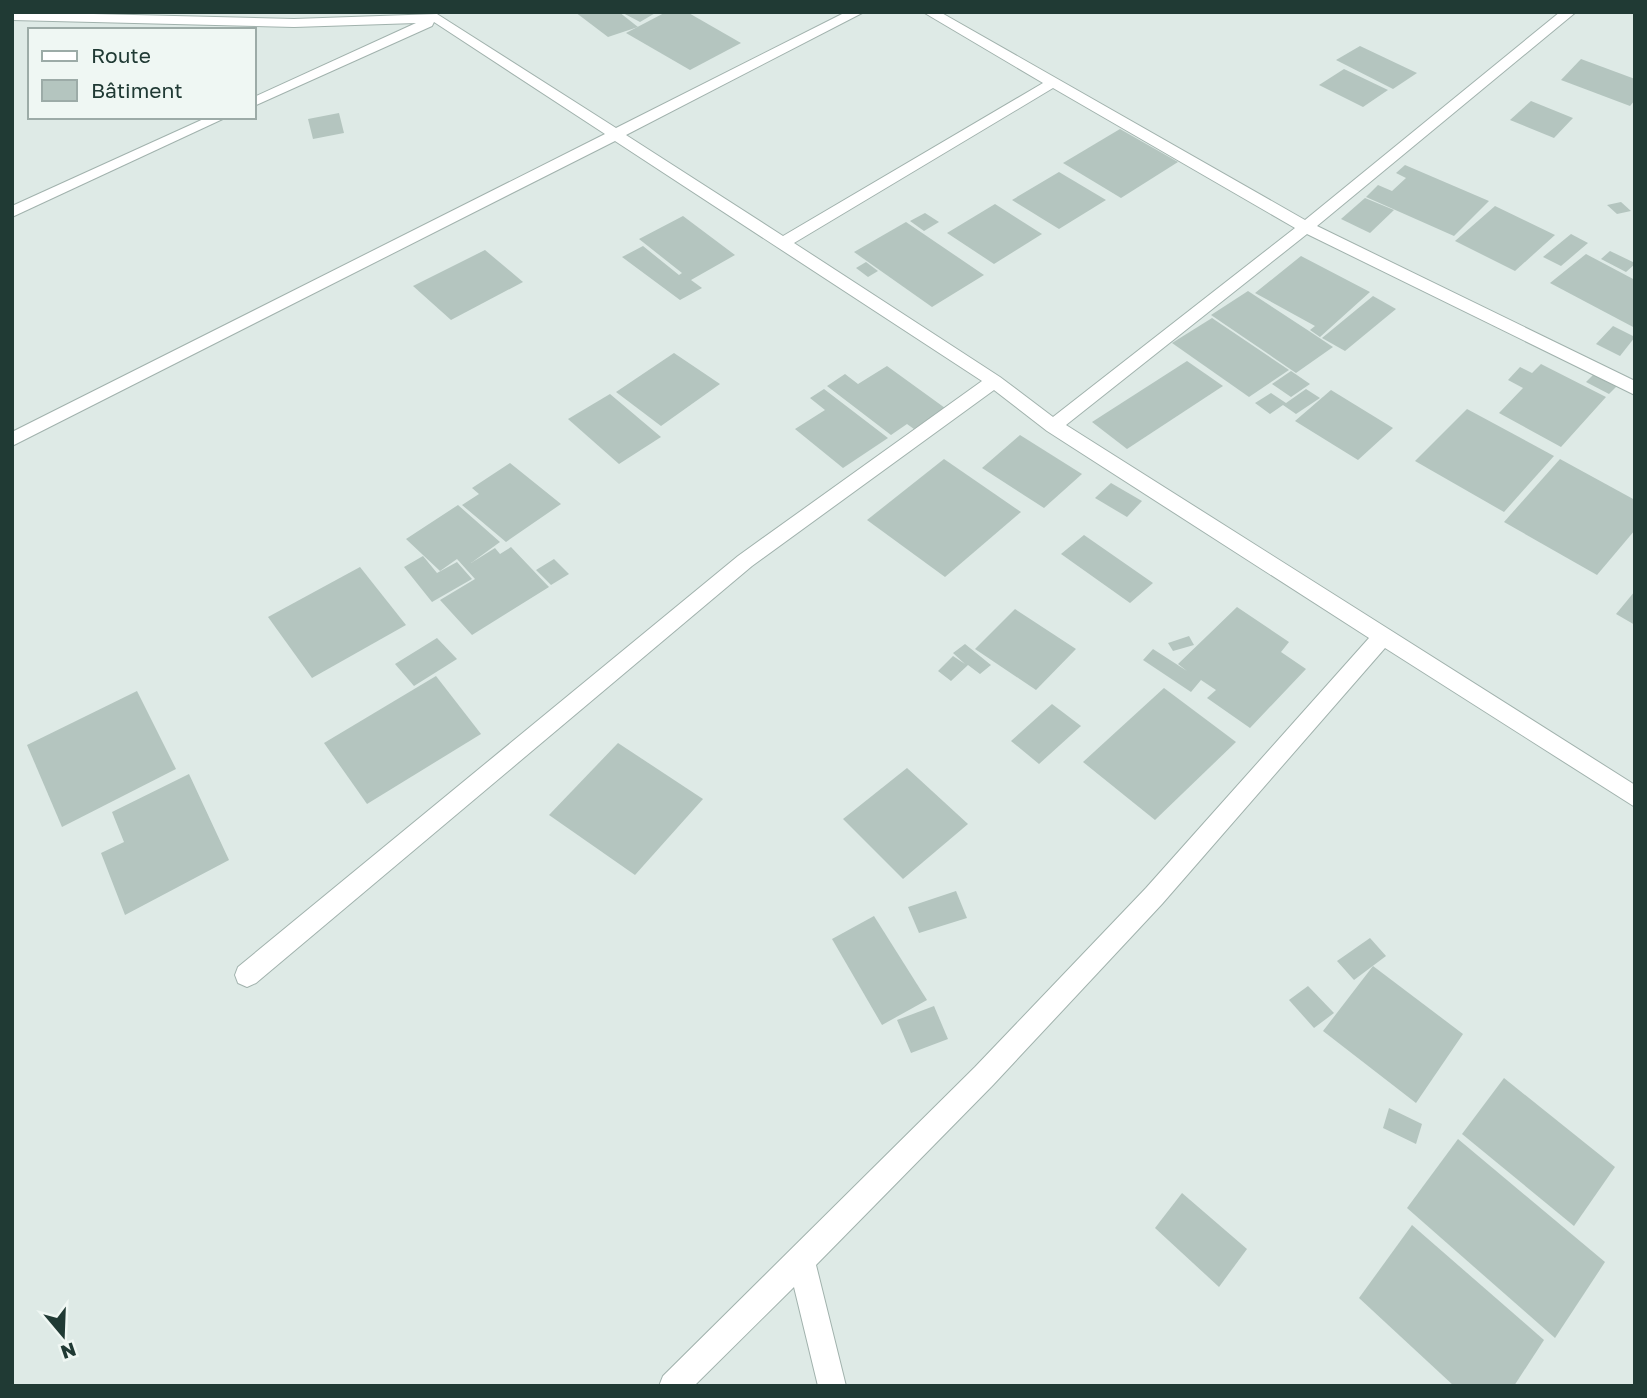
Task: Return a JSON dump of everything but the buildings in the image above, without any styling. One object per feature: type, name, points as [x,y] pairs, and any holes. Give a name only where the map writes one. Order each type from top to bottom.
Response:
[{"type":"street","points":[[12,440],[856,12]]},
{"type":"street","points":[[930,12],[1306,227],[1635,389]]},
{"type":"street","points":[[1053,426],[1306,227],[1570,12]]},
{"type":"street","points":[[256,101],[444,15]]},
{"type":"street","points":[[12,16],[294,23],[444,15],[613,134],[994,381],[1053,426],[1635,797]]},
{"type":"street","points":[[782,243],[1054,82]]},
{"type":"street","points":[[12,212],[216,119]]},
{"type":"street","points":[[247,975],[745,561],[994,381]]},
{"type":"street","points":[[673,1386],[984,1076],[1154,896],[1383,636]]},
{"type":"street","points":[[801,1261],[832,1386]]}]
